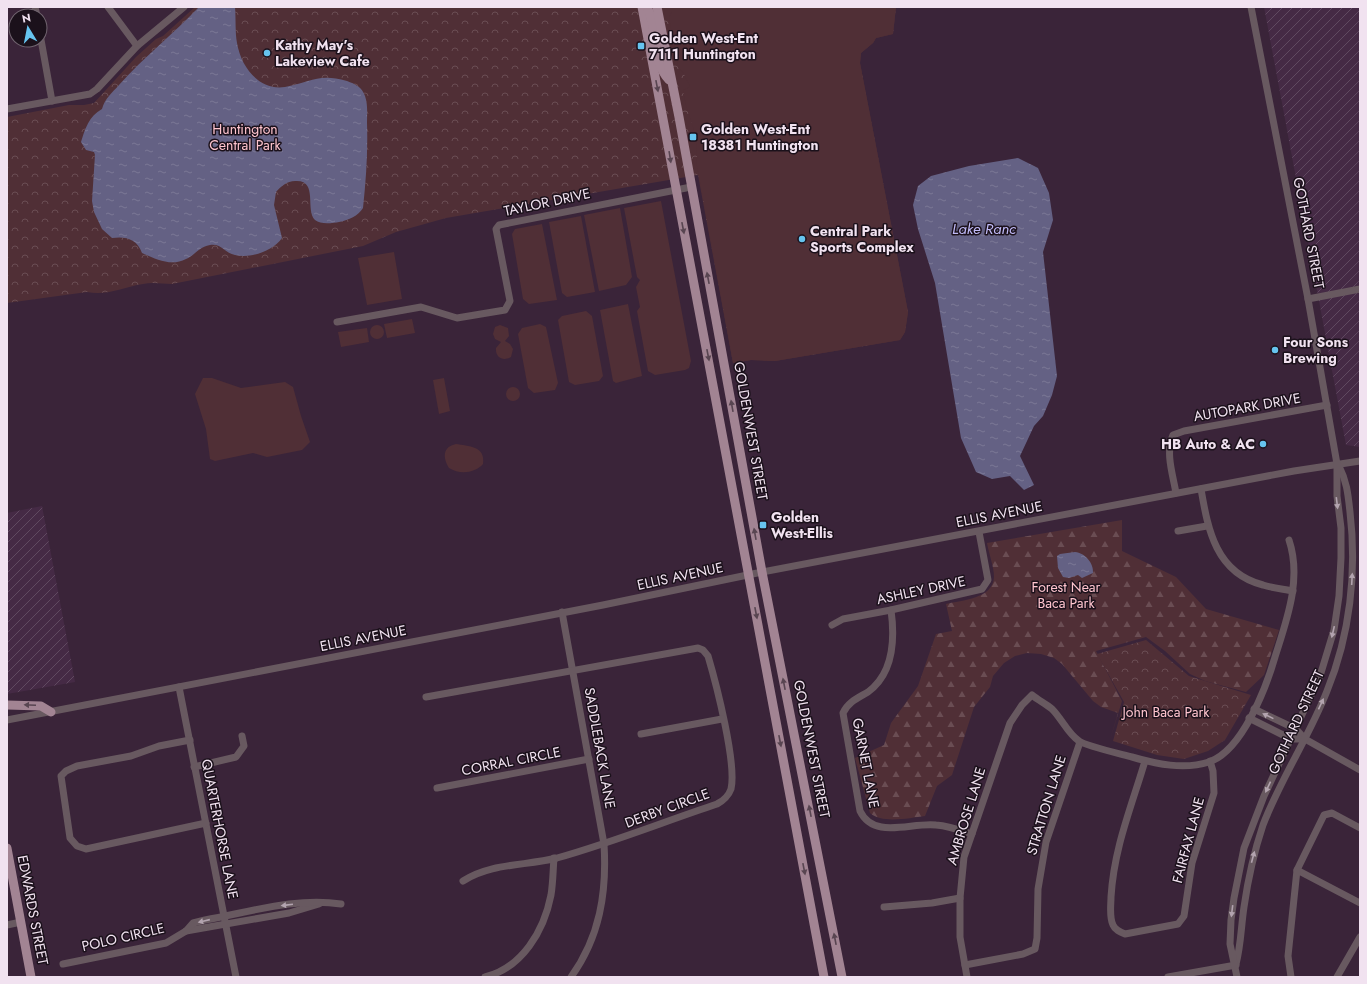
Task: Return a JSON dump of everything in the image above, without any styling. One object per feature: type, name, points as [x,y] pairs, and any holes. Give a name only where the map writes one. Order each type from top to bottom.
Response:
[{"type":"main road","name":"GOLDENWEST STREET","points":[[642,7],[824,977]]},
{"type":"main road","points":[[647,7],[651,18],[659,59],[668,79],[672,82]]},
{"type":"main road","name":"GOLDENWEST STREET","points":[[656,7],[672,82],[762,572],[842,977]]},
{"type":"main road","points":[[7,705],[41,706],[50,712]]},
{"type":"main road","name":"EDWARDS STREET","points":[[7,848],[31,977]]},
{"type":"street","points":[[108,7],[137,46]]},
{"type":"street","points":[[7,109],[90,94],[97,89],[137,46],[184,7]]},
{"type":"street","name":"GOTHARD STREET","points":[[1237,977],[1236,964],[1230,944],[1231,920],[1241,861],[1252,824],[1320,676],[1335,623],[1342,558],[1341,528],[1336,496],[1338,464],[1308,299],[1251,7]]},
{"type":"street","points":[[43,48],[52,101]]},
{"type":"street","name":"TAYLOR DRIVE","points":[[337,322],[421,307],[457,318],[505,310],[510,301],[496,229],[499,225],[691,187]]},
{"type":"street","points":[[1308,299],[1360,289]]},
{"type":"street","name":"AUTOPARK DRIVE","points":[[1176,494],[1169,451],[1169,443],[1173,435],[1184,431],[1327,405]]},
{"type":"street","name":"ELLIS AVENUE","points":[[7,720],[762,572],[1201,489],[1360,461]]},
{"type":"street","name":"GOTHARD STREET","points":[[1236,964],[1241,945],[1244,909],[1253,859],[1263,825],[1327,690],[1344,637],[1352,584],[1353,537],[1346,481],[1338,464]]},
{"type":"street","points":[[1201,489],[1207,526],[1215,548],[1227,563],[1241,576],[1262,585],[1293,591]]},
{"type":"street","points":[[1178,531],[1207,526]]},
{"type":"street","name":"ASHLEY DRIVE","points":[[832,625],[843,619],[892,610],[982,589],[988,580],[979,532]]},
{"type":"street","points":[[1080,742],[1145,761],[1183,766],[1210,762],[1230,747],[1250,718],[1274,663],[1285,627],[1293,591],[1295,568],[1294,554],[1289,540]]},
{"type":"street","name":"GARNET LANE","points":[[892,610],[894,640],[887,666],[877,683],[870,690],[850,703],[843,713],[857,798],[865,820],[874,826],[883,828],[935,825],[956,828],[972,834]]},
{"type":"street","name":"SADDLEBACK LANE","points":[[562,612],[604,844],[606,873],[603,901],[598,924],[589,945],[571,977]]},
{"type":"street","name":"DERBY CIRCLE","points":[[463,881],[475,874],[493,869],[554,858],[604,844],[723,800],[731,789],[732,771],[730,754],[708,656],[703,650],[698,648],[573,670]]},
{"type":"street","points":[[426,697],[573,670]]},
{"type":"street","name":"QUARTERHORSE LANE","points":[[179,687],[236,977]]},
{"type":"street","name":"AMBROSE LANE","points":[[967,977],[960,937],[960,898],[964,857],[1010,723],[1022,705],[1032,695],[1051,709],[1080,742]]},
{"type":"street","points":[[1254,709],[1296,729],[1305,739],[1360,770]]},
{"type":"street","points":[[1250,718],[1291,739],[1305,739]]},
{"type":"street","points":[[641,734],[722,719]]},
{"type":"street","points":[[194,767],[236,757],[244,746],[242,736]]},
{"type":"street","points":[[190,740],[159,746],[131,756],[77,766],[66,771],[61,776],[70,838],[77,846],[86,849],[206,823]]},
{"type":"street","name":"STRATTON LANE","points":[[965,965],[1024,954],[1035,949],[1037,938],[1038,889],[1046,842],[1080,742]]},
{"type":"street","name":"CORRAL CIRCLE","points":[[438,788],[589,759]]},
{"type":"street","name":"FAIRFAX LANE","points":[[1145,761],[1116,852],[1112,883],[1111,903],[1113,925],[1117,930],[1125,934],[1178,924],[1184,916],[1192,863],[1214,793],[1213,771],[1210,762]]},
{"type":"street","points":[[1291,977],[1288,956],[1297,870],[1324,816],[1332,813],[1360,828]]},
{"type":"street","points":[[485,977],[512,965],[524,954],[539,932],[544,921],[551,895],[554,858]]},
{"type":"street","points":[[1297,870],[1360,903]]},
{"type":"street","points":[[884,907],[932,903],[960,898]]},
{"type":"street","name":"POLO CIRCLE","points":[[63,964],[166,943],[186,931],[193,923],[276,906],[305,902],[341,904]]},
{"type":"street","name":"POLO CIRCLE","points":[[186,931],[289,913],[326,902]]},
{"type":"street","points":[[7,924],[21,922]]},
{"type":"street","points":[[1337,977],[1360,937]]},
{"type":"street","points":[[1168,977],[1236,964]]},
{"type":"shaded area","points":[[1264,7],[1360,7],[1360,447],[1346,445]]},
{"type":"shaded area","points":[[42,506],[75,682],[7,694],[7,513]]},
{"type":"green space","name":"Huntington Central Park","points":[[195,7],[896,7],[893,34],[876,38],[873,43],[861,53],[860,63],[908,312],[905,332],[900,340],[775,361],[751,360],[733,363],[698,175],[446,218],[396,232],[363,246],[172,284],[146,283],[109,292],[87,292],[7,303],[7,117],[69,105],[94,103],[136,57],[156,39],[163,36]]},
{"type":"green space","name":"Central Park Sports Complex","points":[[672,7],[896,7],[893,34],[876,38],[873,43],[861,53],[860,63],[908,312],[905,332],[900,340],[775,361],[751,360],[733,363],[697,166],[695,137],[683,90],[690,87],[684,74],[678,67],[669,18]]},
{"type":"green space","points":[[661,201],[691,361],[689,368],[685,370],[655,375],[648,371],[637,311],[640,307],[636,287],[640,280],[637,277],[624,208]]},
{"type":"green space","points":[[620,208],[632,277],[626,285],[599,291],[584,215]]},
{"type":"green space","points":[[581,216],[595,292],[567,297],[562,293],[549,222]]},
{"type":"green space","points":[[542,224],[557,300],[529,304],[523,299],[512,234],[515,229]]},
{"type":"green space","points":[[394,252],[402,299],[367,305],[358,258]]},
{"type":"green space","points":[[628,304],[642,376],[616,383],[613,381],[600,310]]},
{"type":"green space","points":[[586,311],[592,316],[603,376],[599,381],[575,385],[569,382],[558,320],[562,316]]},
{"type":"green space","points":[[412,319],[415,333],[387,338],[384,324]]},
{"type":"green space","points":[[540,324],[546,327],[558,383],[555,390],[534,393],[528,388],[518,334],[522,328]]},
{"type":"green space","points":[[374,325],[380,325],[384,329],[384,335],[380,339],[374,339],[370,335],[370,329]]},
{"type":"green space","points":[[500,325],[508,328],[509,336],[505,341],[510,344],[513,349],[511,357],[505,359],[500,358],[497,354],[496,348],[501,342],[495,339],[493,334],[495,327]]},
{"type":"green space","points":[[367,328],[369,342],[341,347],[338,332]]},
{"type":"green space","points":[[203,378],[212,378],[241,388],[285,382],[293,387],[310,442],[302,450],[267,457],[253,453],[215,461],[210,459],[206,429],[195,394]]},
{"type":"green space","points":[[444,378],[450,411],[439,414],[433,380]]},
{"type":"green space","points":[[510,387],[516,387],[520,391],[520,397],[516,401],[510,401],[506,397],[506,391]]},
{"type":"green space","points":[[456,444],[471,446],[479,450],[482,454],[483,464],[472,471],[467,472],[458,472],[449,468],[445,453],[451,445]]},
{"type":"green space","name":"Forest Near Baca Park","points":[[1122,520],[1122,551],[1176,577],[1206,609],[1279,630],[1264,675],[1246,692],[1205,681],[1190,674],[1165,651],[1146,637],[1096,651],[1122,701],[1110,740],[1118,713],[1101,707],[1093,701],[1062,664],[1054,658],[1041,654],[1027,653],[1015,656],[1004,663],[993,676],[990,687],[974,707],[952,775],[937,786],[925,816],[904,819],[888,819],[875,816],[870,813],[855,758],[884,745],[891,723],[918,686],[936,634],[952,631],[946,604],[968,600],[983,594],[992,584],[994,573],[987,543]]},
{"type":"green space","name":"John Baca Park","points":[[1146,640],[1189,676],[1251,695],[1225,740],[1208,751],[1184,759],[1157,755],[1113,741],[1124,702],[1097,654]]},
{"type":"water","points":[[199,7],[235,7],[236,39],[239,52],[247,69],[259,81],[267,85],[285,87],[315,79],[329,78],[347,81],[362,90],[367,106],[366,166],[363,208],[356,215],[346,220],[336,222],[318,222],[312,215],[307,186],[303,182],[291,181],[276,192],[274,205],[282,238],[273,247],[254,255],[235,255],[217,245],[210,245],[203,247],[186,259],[169,262],[158,260],[142,253],[140,248],[134,242],[126,238],[112,238],[102,229],[94,212],[92,201],[95,155],[94,152],[86,150],[81,142],[86,128],[94,115],[102,109],[109,96],[148,55]]},
{"type":"water","name":"Lake Ranc","points":[[1018,158],[1038,168],[1049,193],[1053,220],[1043,252],[1057,376],[1052,395],[1043,416],[1034,426],[1020,456],[1034,485],[1024,490],[1010,476],[992,479],[976,472],[961,438],[935,283],[918,229],[913,205],[918,186],[931,176],[969,166]]},
{"type":"water","points":[[1075,552],[1082,554],[1088,559],[1092,566],[1093,573],[1082,578],[1078,575],[1069,578],[1063,577],[1058,568],[1057,556],[1060,554]]},
{"type":"place","name":"Golden West-Ent 7111 Huntington","points":[[641,46]]},
{"type":"place","name":"Kathy May’s Lakeview Cafe","points":[[267,53]]},
{"type":"place","name":"Golden West-Ent 18381 Huntington","points":[[693,137]]},
{"type":"place","name":"Central Park Sports Complex","points":[[802,239]]},
{"type":"place","name":"Four Sons Brewing","points":[[1275,350]]},
{"type":"place","name":"HB Auto & AC","points":[[1263,444]]},
{"type":"place","name":"Golden West-Ellis","points":[[763,525]]}]
